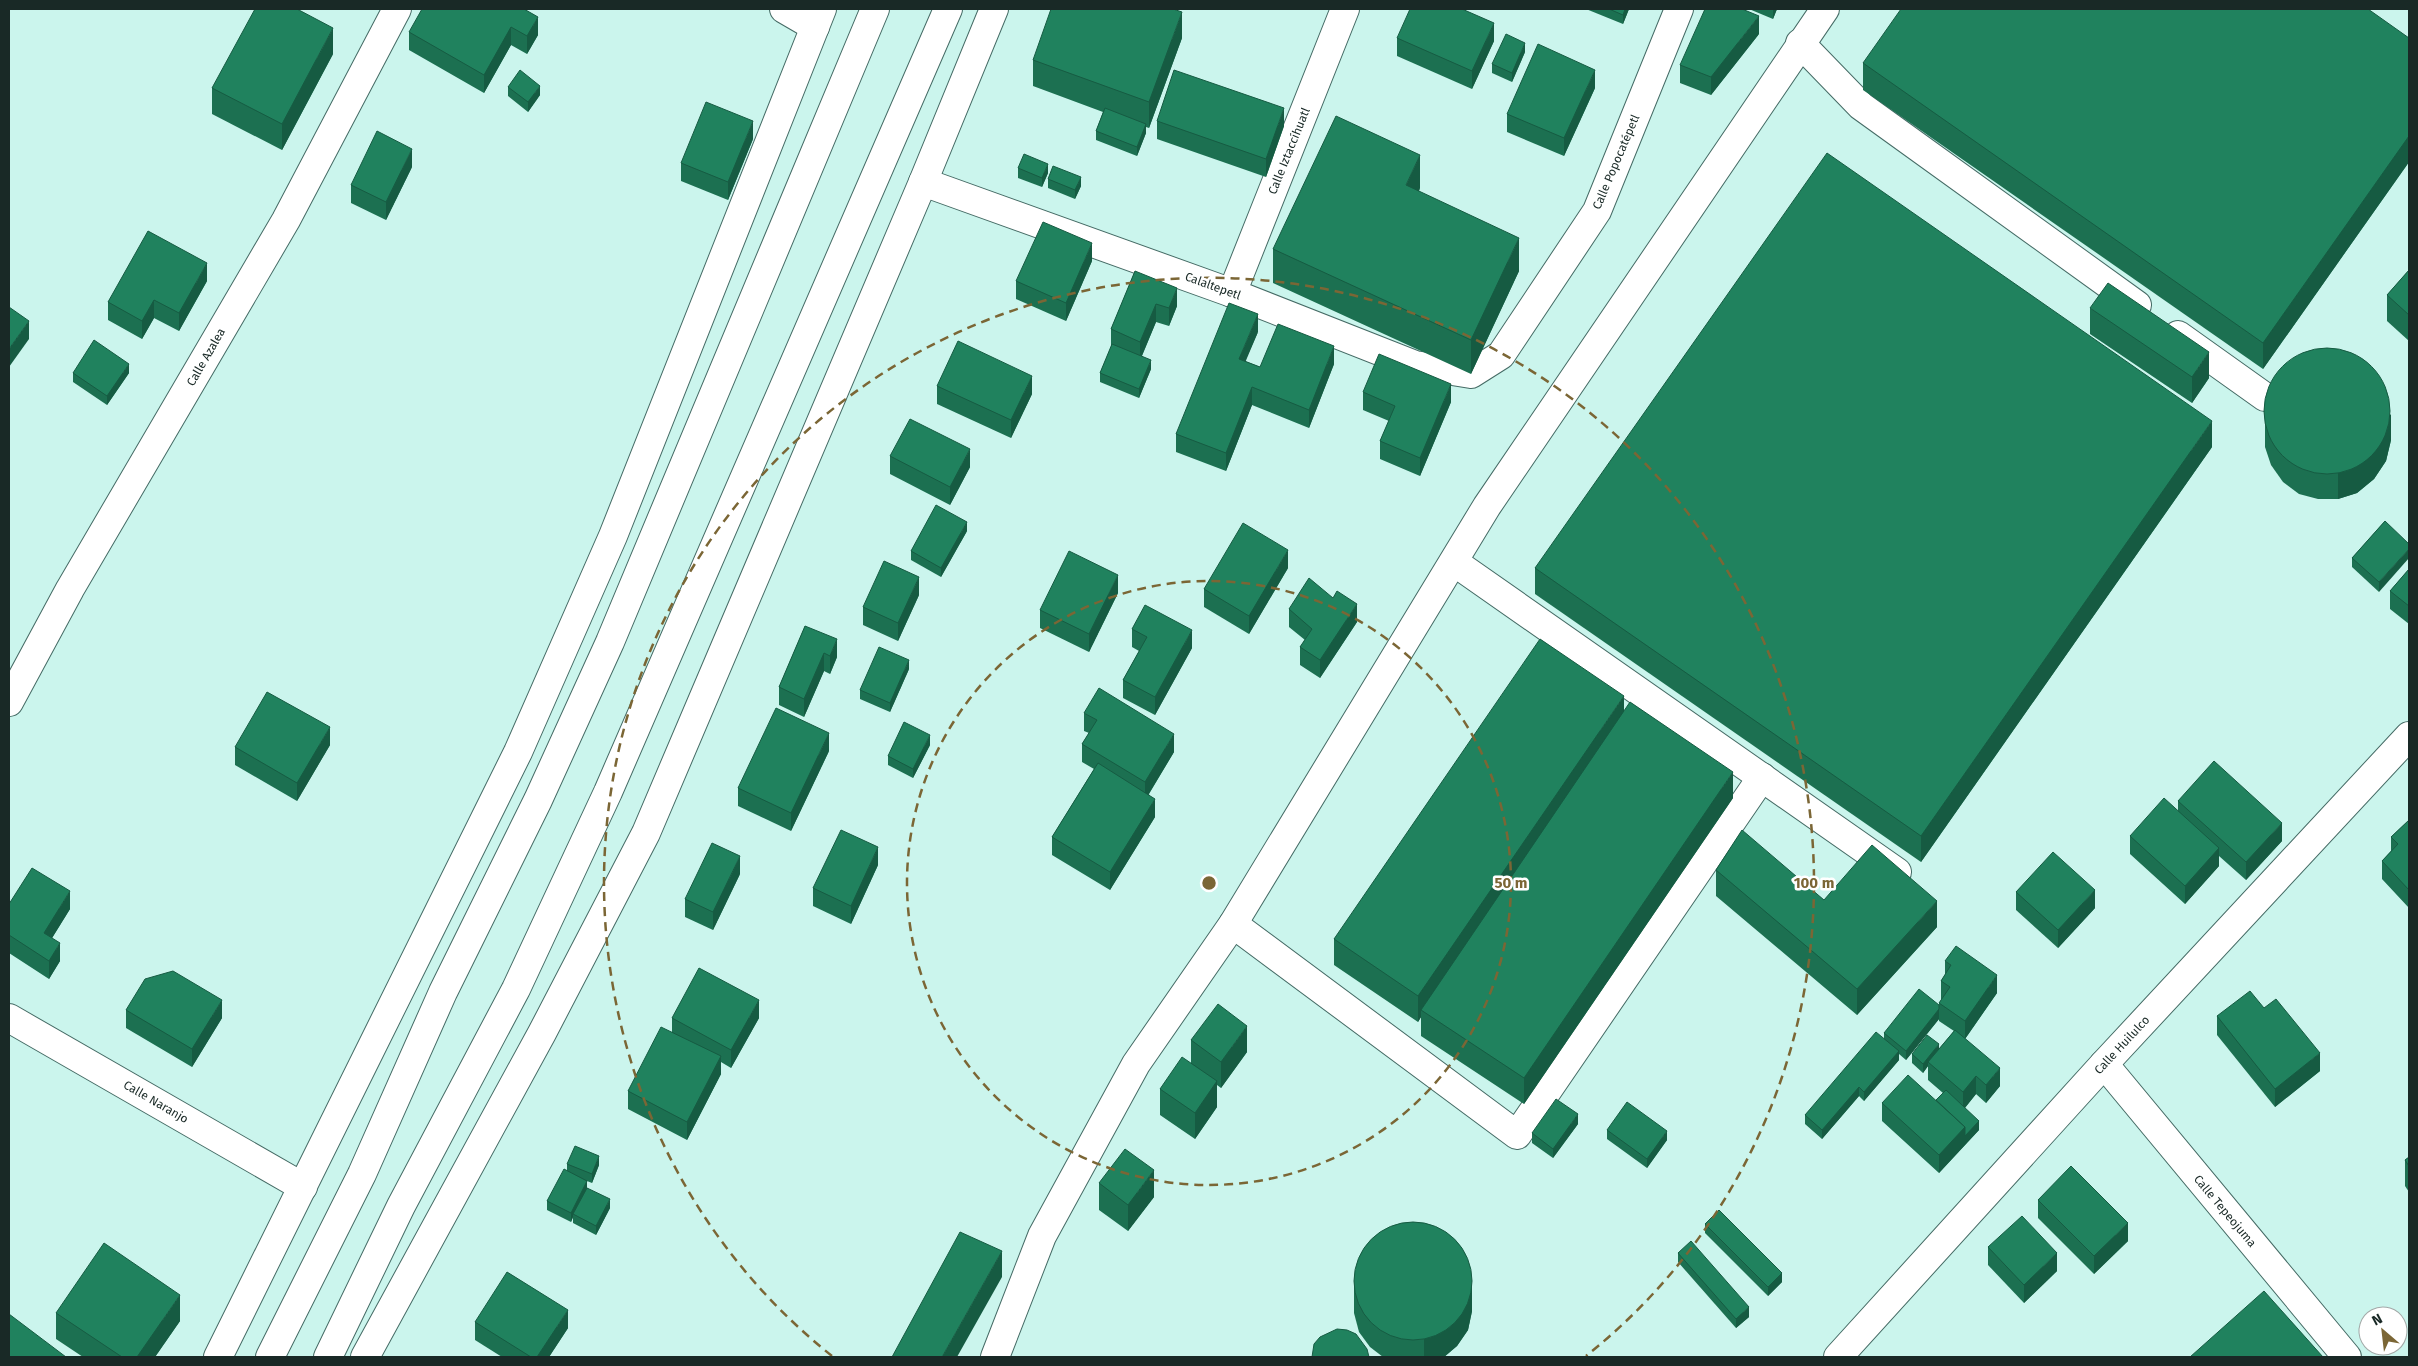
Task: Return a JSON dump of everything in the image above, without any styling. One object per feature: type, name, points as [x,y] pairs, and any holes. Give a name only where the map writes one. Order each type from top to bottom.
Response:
[{"type":"street","name":"Calle Azalea","points":[[9,702],[70,589],[286,220],[397,9]]},
{"type":"street","points":[[218,1357],[518,752],[605,554],[819,18],[784,9]]},
{"type":"street","points":[[270,1357],[362,1174],[443,992],[538,800],[610,642],[875,9]]},
{"type":"street","points":[[328,1357],[401,1206],[516,989],[608,792],[948,9]]},
{"type":"street","points":[[365,1357],[542,1033],[646,833],[923,182],[994,9]]},
{"type":"street","name":"Calle Iztaccíhuatl","points":[[1232,293],[1345,9]]},
{"type":"street","name":"Calle Popocatépetl","points":[[1501,355],[1597,211],[1680,9]]},
{"type":"street","points":[[995,1357],[1042,1236],[1131,1073],[1233,924],[1487,506],[1800,43],[1825,9]]},
{"type":"street","points":[[1800,43],[1861,106],[2265,397]]},
{"type":"street","name":"Calaltepetl","points":[[923,182],[1232,293],[1415,365],[1471,374],[1501,355]]},
{"type":"street","points":[[1454,562],[1917,886]]},
{"type":"street","name":"Calle Huilulco","points":[[1838,1357],[2104,1064],[2409,736]]},
{"type":"street","points":[[1233,924],[1517,1136],[1762,778]]},
{"type":"street","name":"Calle Naranjo","points":[[9,1018],[303,1187]]},
{"type":"street","name":"Calle Tepeojuma","points":[[2104,1064],[2347,1357]]},
{"type":"building","points":[[255,9],[297,9],[333,28],[282,124],[212,88]]},
{"type":"building","points":[[422,9],[524,9],[538,17],[527,36],[511,27],[484,75],[409,32]]},
{"type":"building","points":[[1051,9],[1173,9],[1182,12],[1149,102],[1033,60]]},
{"type":"building","points":[[1410,9],[1462,9],[1494,23],[1472,71],[1397,38]]},
{"type":"building","points":[[1609,9],[1625,9],[1623,15]]},
{"type":"building","points":[[1705,9],[1742,9],[1759,16],[1711,77],[1680,65]]},
{"type":"building","points":[[1901,9],[2368,9],[2409,38],[2409,136],[2263,343],[1863,63]]},
{"type":"building","points":[[1506,34],[1525,43],[1512,73],[1492,64]]},
{"type":"building","points":[[1538,44],[1595,70],[1564,138],[1507,114]]},
{"type":"building","points":[[520,70],[540,86],[528,102],[508,87]]},
{"type":"building","points":[[1174,70],[1284,108],[1266,159],[1157,121]]},
{"type":"building","points":[[706,102],[753,121],[728,182],[681,163]]},
{"type":"building","points":[[1105,108],[1146,124],[1137,147],[1096,131]]},
{"type":"building","points":[[1336,116],[1420,155],[1406,185],[1519,238],[1471,340],[1273,249]]},
{"type":"building","points":[[377,131],[412,149],[386,202],[351,185]]},
{"type":"building","points":[[1827,153],[2212,421],[1921,836],[1535,568]]},
{"type":"building","points":[[1024,154],[1048,164],[1042,178],[1018,168]]},
{"type":"building","points":[[1053,166],[1081,177],[1075,190],[1048,179]]},
{"type":"building","points":[[1043,222],[1092,243],[1066,303],[1016,281]]},
{"type":"building","points":[[148,231],[207,263],[179,313],[154,300],[142,321],[108,302]]},
{"type":"building","points":[[2409,270],[2409,315],[2387,295]]},
{"type":"building","points":[[1135,271],[1177,288],[1169,308],[1156,304],[1140,342],[1111,329]]},
{"type":"building","points":[[2108,283],[2209,352],[2192,377],[2090,308]]},
{"type":"building","points":[[1229,303],[1258,314],[1239,359],[1260,367],[1278,324],[1334,346],[1309,410],[1252,387],[1226,453],[1176,434]]},
{"type":"building","points":[[9,307],[29,321],[9,349]]},
{"type":"building","points":[[94,340],[129,364],[107,396],[73,373]]},
{"type":"building","points":[[958,341],[1032,376],[1011,420],[937,386]]},
{"type":"building","points":[[1112,344],[1151,360],[1139,389],[1100,373]]},
{"type":"building","points":[[2327,348],[2351,353],[2371,367],[2385,387],[2390,411],[2385,435],[2371,455],[2351,469],[2327,474],[2303,469],[2283,455],[2269,435],[2264,411],[2269,387],[2283,367],[2303,353]]},
{"type":"building","points":[[1379,354],[1451,384],[1420,458],[1380,441],[1395,406],[1363,392]]},
{"type":"building","points":[[910,419],[970,449],[950,487],[890,456]]},
{"type":"building","points":[[936,505],[967,522],[941,568],[911,551]]},
{"type":"building","points":[[2385,521],[2409,544],[2409,549],[2379,582],[2352,558]]},
{"type":"building","points":[[1243,523],[1288,550],[1249,616],[1204,589]]},
{"type":"building","points":[[1069,551],[1118,575],[1089,634],[1040,610]]},
{"type":"building","points":[[884,561],[919,577],[898,623],[863,607]]},
{"type":"building","points":[[2409,569],[2409,606],[2390,591]]},
{"type":"building","points":[[1309,578],[1333,598],[1337,591],[1357,604],[1320,660],[1300,647],[1312,629],[1289,609]]},
{"type":"building","points":[[1145,605],[1192,630],[1155,697],[1123,680],[1147,637],[1132,629]]},
{"type":"building","points":[[805,626],[837,639],[830,656],[824,653],[804,699],[779,687]]},
{"type":"building","points":[[1540,639],[1624,696],[1418,996],[1334,939]]},
{"type":"building","points":[[879,647],[909,660],[890,703],[860,690]]},
{"type":"building","points":[[1099,688],[1174,734],[1145,782],[1082,744],[1097,720],[1084,713]]},
{"type":"building","points":[[267,692],[330,727],[297,783],[235,747]]},
{"type":"building","points":[[1630,702],[1733,772],[1524,1078],[1421,1010]]},
{"type":"building","points":[[776,708],[829,733],[791,813],[738,788]]},
{"type":"building","points":[[904,722],[930,735],[913,769],[888,756]]},
{"type":"building","points":[[2214,761],[2282,823],[2246,862],[2178,801]]},
{"type":"building","points":[[1098,763],[1155,799],[1110,872],[1052,837]]},
{"type":"building","points":[[2164,798],[2219,848],[2185,886],[2130,836]]},
{"type":"building","points":[[2409,820],[2409,890],[2382,861],[2398,844],[2391,837]]},
{"type":"building","points":[[841,830],[878,847],[851,906],[813,888]]},
{"type":"building","points":[[1742,830],[1824,900],[1872,845],[1937,901],[1857,989],[1716,870]]},
{"type":"building","points":[[712,843],[740,856],[713,912],[685,899]]},
{"type":"building","points":[[2053,852],[2095,890],[2058,930],[2016,892]]},
{"type":"building","points":[[32,868],[70,891],[44,933],[60,943],[49,961],[9,935],[9,904]]},
{"type":"building","points":[[1956,946],[1997,975],[1965,1021],[1939,1003],[1950,987],[1941,981],[1951,965],[1945,961]]},
{"type":"building","points":[[699,968],[759,1000],[731,1050],[672,1018]]},
{"type":"building","points":[[173,971],[222,1000],[192,1049],[126,1010],[145,979]]},
{"type":"building","points":[[1919,989],[1939,1005],[1939,1009],[1906,1051],[1884,1033]]},
{"type":"building","points":[[2250,991],[2264,1008],[2276,999],[2320,1053],[2275,1089],[2217,1016]]},
{"type":"building","points":[[1218,1004],[1247,1026],[1221,1062],[1191,1040]]},
{"type":"building","points":[[661,1027],[721,1056],[687,1122],[628,1091]]},
{"type":"building","points":[[1955,1030],[2000,1068],[1986,1085],[1976,1076],[1963,1092],[1928,1062]]},
{"type":"building","points":[[1876,1032],[1899,1051],[1864,1092],[1859,1087],[1822,1130],[1805,1115]]},
{"type":"building","points":[[1927,1035],[1939,1044],[1923,1064],[1912,1054]]},
{"type":"building","points":[[1182,1057],[1217,1081],[1195,1113],[1160,1089]]},
{"type":"building","points":[[1908,1075],[1965,1127],[1939,1155],[1882,1103]]},
{"type":"building","points":[[1946,1090],[1979,1121],[1965,1136],[1965,1127],[1936,1100]]},
{"type":"building","points":[[1556,1099],[1578,1114],[1553,1149],[1532,1133]]},
{"type":"building","points":[[1627,1102],[1667,1131],[1647,1159],[1607,1130]]},
{"type":"building","points":[[575,1146],[599,1156],[592,1174],[567,1164]]},
{"type":"building","points":[[1125,1149],[1154,1170],[1128,1205],[1099,1183]]},
{"type":"building","points":[[2409,1157],[2409,1166],[2405,1160]]},
{"type":"building","points":[[2071,1166],[2128,1223],[2094,1256],[2038,1200]]},
{"type":"building","points":[[564,1169],[587,1181],[571,1213],[547,1201]]},
{"type":"building","points":[[587,1188],[610,1199],[596,1226],[573,1214]]},
{"type":"building","points":[[1719,1210],[1782,1273],[1768,1287],[1705,1224]]},
{"type":"building","points":[[2022,1216],[2057,1253],[2024,1285],[1988,1247]]},
{"type":"building","points":[[1413,1222],[1424,1223],[1446,1232],[1462,1248],[1471,1270],[1471,1292],[1462,1314],[1446,1330],[1424,1339],[1413,1340],[1402,1339],[1380,1330],[1364,1314],[1355,1292],[1354,1281],[1355,1270],[1364,1248],[1380,1232],[1402,1223]]},
{"type":"building","points":[[960,1232],[1002,1251],[942,1357],[892,1357]]},
{"type":"building","points":[[1691,1241],[1749,1307],[1736,1319],[1678,1253]]},
{"type":"building","points":[[104,1243],[180,1295],[137,1357],[122,1357],[56,1313]]},
{"type":"building","points":[[507,1272],[568,1310],[537,1357],[531,1357],[475,1322]]},
{"type":"building","points":[[2264,1291],[2323,1357],[2190,1357]]},
{"type":"building","points":[[9,1314],[66,1357],[9,1357]]},
{"type":"building","points":[[1337,1329],[1347,1330],[1356,1334],[1367,1349],[1369,1357],[1312,1357],[1314,1344],[1320,1337]]}]
